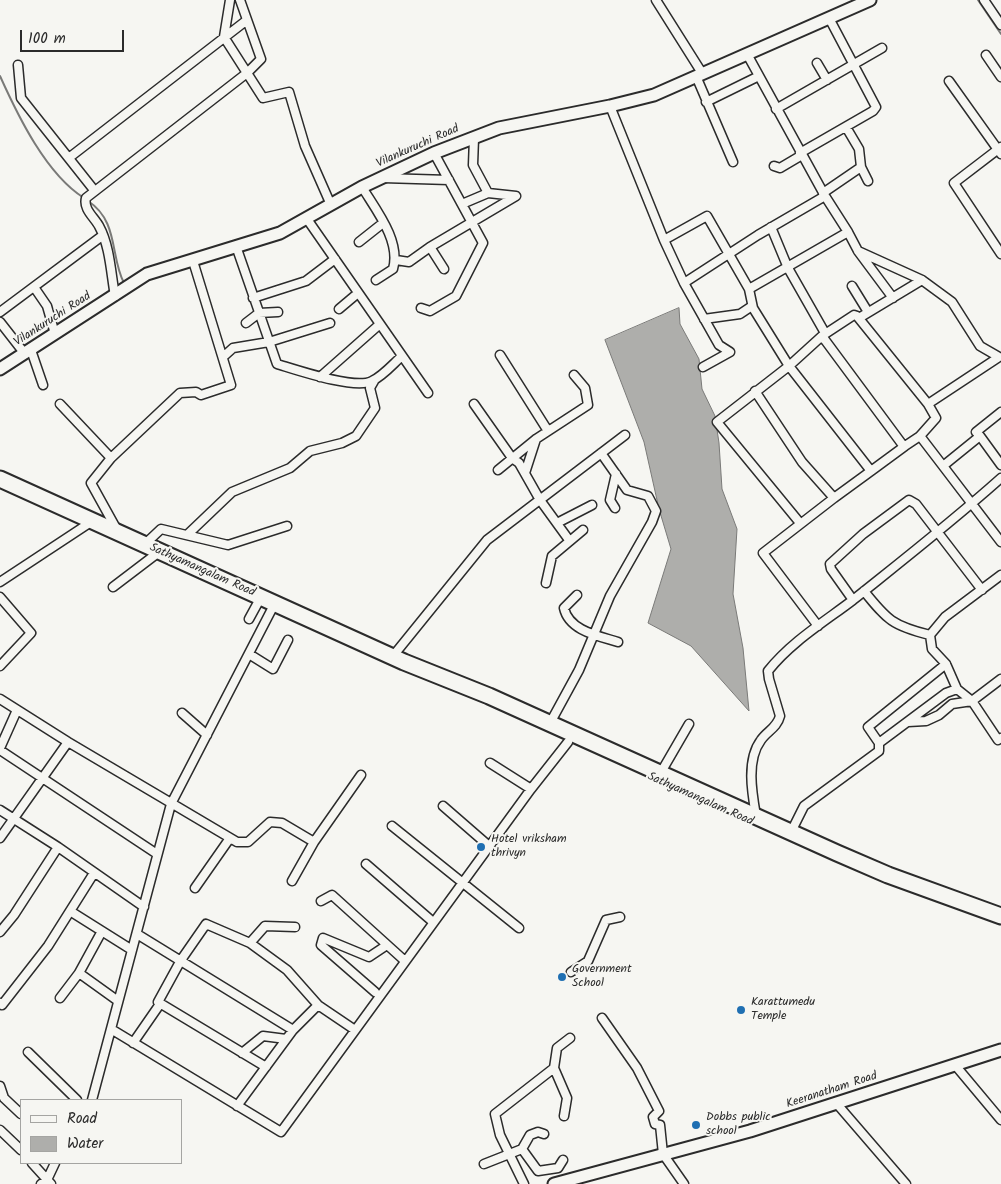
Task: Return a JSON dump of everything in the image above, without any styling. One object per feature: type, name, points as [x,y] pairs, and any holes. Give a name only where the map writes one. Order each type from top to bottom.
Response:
[{"type":"highway","name":"Sathyamangalam Road","points":[[0,479],[91,522],[398,659],[489,696],[660,774],[694,793],[886,882],[1001,925]]},
{"type":"highway","name":"Sathyamangalam Road","points":[[398,659],[448,688],[568,742],[756,816],[888,875],[1001,916]]},
{"type":"street","points":[[230,0],[224,37],[263,98],[289,92],[305,146],[331,205]]},
{"type":"street","points":[[123,291],[102,236],[85,200],[94,190],[247,73],[260,59],[240,0]]},
{"type":"street","points":[[656,0],[699,75],[706,102],[733,162]]},
{"type":"street","name":"Vilankuruchi Road","points":[[0,369],[147,274],[280,232],[307,220],[362,187],[434,153],[499,128],[610,106],[654,94],[870,0]]},
{"type":"street","points":[[984,0],[1001,25]]},
{"type":"street","points":[[774,166],[780,168],[873,111],[876,107],[829,18]]},
{"type":"street","points":[[70,157],[247,20]]},
{"type":"street","points":[[776,109],[882,48]]},
{"type":"street","points":[[747,54],[824,195],[858,251],[893,298]]},
{"type":"street","points":[[986,55],[1001,76]]},
{"type":"street","points":[[817,63],[827,80]]},
{"type":"street","points":[[18,64],[21,98],[70,157],[94,190]]},
{"type":"street","points":[[706,102],[759,76]]},
{"type":"street","points":[[949,81],[1000,150],[954,183],[1000,250]]},
{"type":"street","points":[[610,106],[664,240],[684,283],[719,345],[730,352],[703,367]]},
{"type":"street","points":[[846,127],[858,149],[861,167],[868,182]]},
{"type":"street","points":[[474,138],[473,165],[488,193]]},
{"type":"street","points":[[420,308],[430,311],[456,296],[483,243],[434,153]]},
{"type":"street","points":[[684,283],[824,195],[861,167]]},
{"type":"street","points":[[382,178],[449,180]]},
{"type":"street","points":[[362,187],[392,239],[396,260],[394,269],[376,280]]},
{"type":"street","points":[[396,260],[409,262],[430,247],[516,196],[488,193],[462,204]]},
{"type":"street","points":[[664,240],[707,216],[750,288],[752,306],[789,366],[872,471]]},
{"type":"street","points":[[307,220],[428,393]]},
{"type":"street","points":[[359,242],[383,223]]},
{"type":"street","points":[[771,227],[788,268],[824,335],[899,441],[905,446]]},
{"type":"street","points":[[750,288],[848,232]]},
{"type":"street","points":[[0,312],[102,236]]},
{"type":"street","points":[[236,246],[277,364],[320,377],[364,384],[374,381]]},
{"type":"street","points":[[430,247],[444,270]]},
{"type":"street","points":[[858,251],[922,280],[952,302],[980,346],[1000,357],[928,404]]},
{"type":"street","points":[[253,298],[306,281],[335,259]]},
{"type":"street","points":[[119,534],[90,483],[111,458],[180,393],[196,392],[201,395],[231,385],[193,260]]},
{"type":"street","points":[[858,318],[922,280]]},
{"type":"street","points":[[852,286],[868,312]]},
{"type":"street","points":[[34,287],[47,306],[55,334]]},
{"type":"street","points":[[339,309],[358,293]]},
{"type":"street","points":[[704,319],[740,314],[752,306]]},
{"type":"street","points":[[246,323],[259,314],[278,312]]},
{"type":"street","points":[[800,523],[717,422],[789,366],[824,335],[854,315],[928,404],[936,418],[920,436],[800,523],[763,553],[818,626]]},
{"type":"street","points":[[0,322],[28,352],[43,385]]},
{"type":"street","points":[[223,357],[233,348],[269,342],[330,323]]},
{"type":"street","points":[[320,377],[380,324]]},
{"type":"street","points":[[500,355],[548,431]]},
{"type":"street","points":[[187,535],[232,492],[290,468],[310,451],[342,443],[356,436],[375,408],[370,388],[374,381],[402,356]]},
{"type":"street","points":[[498,470],[536,439],[588,405],[585,388],[574,374]]},
{"type":"street","points":[[755,391],[802,462],[834,498]]},
{"type":"street","points":[[60,404],[111,458]]},
{"type":"street","points":[[474,404],[512,458],[519,462],[540,500],[569,540]]},
{"type":"street","points":[[1001,412],[976,432],[1001,465]]},
{"type":"street","points":[[398,659],[487,540],[625,434]]},
{"type":"street","points":[[920,436],[1001,542]]},
{"type":"street","points":[[943,466],[980,436]]},
{"type":"street","points":[[525,473],[536,439]]},
{"type":"street","points":[[549,725],[578,670],[610,596],[652,522],[656,511],[648,496],[627,490],[601,453]]},
{"type":"street","points":[[615,508],[610,500],[616,474]]},
{"type":"street","points":[[756,816],[752,753],[762,738],[778,722],[780,716],[768,679],[768,671],[782,656],[818,626],[973,503],[1001,478]]},
{"type":"street","points":[[852,600],[830,566],[864,534],[909,500],[916,504],[938,531],[982,590]]},
{"type":"street","points":[[558,523],[592,505]]},
{"type":"street","points":[[0,582],[91,522]]},
{"type":"street","points":[[144,545],[161,529],[228,546],[287,526]]},
{"type":"street","points":[[546,583],[552,556],[583,530]]},
{"type":"street","points":[[113,587],[159,552]]},
{"type":"street","points":[[1001,575],[945,617],[930,635],[932,649],[946,664],[957,690],[972,701],[998,740],[1001,738]]},
{"type":"street","points":[[864,591],[884,616],[914,631],[930,635]]},
{"type":"street","points":[[577,595],[564,608],[565,615],[576,628],[618,642]]},
{"type":"street","points":[[0,597],[31,633],[0,666]]},
{"type":"street","points":[[249,619],[268,600]]},
{"type":"street","points":[[92,1099],[171,804],[249,654],[268,600]]},
{"type":"street","points":[[249,654],[273,668],[288,640]]},
{"type":"street","points":[[790,832],[804,806],[879,751],[879,743],[868,727],[946,664]]},
{"type":"street","points":[[908,722],[926,721],[939,715],[952,704],[972,701],[1001,679]]},
{"type":"street","points":[[879,743],[946,693],[957,690]]},
{"type":"street","points":[[0,698],[68,742],[237,842],[248,842],[270,822],[282,823],[314,842]]},
{"type":"street","points":[[17,710],[0,749],[157,854]]},
{"type":"street","points":[[182,713],[207,735]]},
{"type":"street","points":[[660,774],[690,724]]},
{"type":"street","points":[[0,838],[68,742]]},
{"type":"street","points":[[110,1029],[281,1132],[530,789],[568,742]]},
{"type":"street","points":[[490,763],[530,789]]},
{"type":"street","points":[[292,881],[314,842],[361,775]]},
{"type":"street","points":[[443,806],[489,846]]},
{"type":"street","points":[[0,810],[58,847],[144,907]]},
{"type":"street","points":[[392,826],[519,928]]},
{"type":"street","points":[[195,888],[230,838]]},
{"type":"street","points":[[0,932],[14,915],[58,847]]},
{"type":"street","points":[[366,864],[433,922]]},
{"type":"street","points":[[0,1003],[2,1005],[48,946],[94,873]]},
{"type":"street","points":[[320,901],[332,895],[405,961]]},
{"type":"street","points":[[70,911],[132,950]]},
{"type":"street","points":[[570,972],[588,961],[606,920],[620,918]]},
{"type":"street","points":[[133,1043],[160,1004],[158,1002],[182,960],[206,924],[250,943],[287,970],[318,1004],[355,1030]]},
{"type":"street","points":[[250,943],[265,926],[295,927]]},
{"type":"street","points":[[60,998],[79,973],[102,931]]},
{"type":"street","points":[[137,934],[293,1030]]},
{"type":"street","points":[[375,992],[321,945],[323,938],[369,957],[387,945]]},
{"type":"street","points":[[79,973],[118,1001]]},
{"type":"street","points":[[160,1004],[266,1067]]},
{"type":"street","points":[[238,1106],[293,1030],[318,1004]]},
{"type":"street","points":[[602,1018],[638,1068],[659,1111],[653,1117],[655,1124],[660,1124],[663,1154],[684,1184]]},
{"type":"street","points":[[242,1052],[263,1036],[286,1039]]},
{"type":"street","points":[[564,1116],[567,1098],[554,1068],[557,1048],[570,1038]]},
{"type":"street","name":"Keeranatham Road","points":[[554,1184],[750,1131],[1001,1050]]},
{"type":"street","points":[[28,1052],[76,1099]]},
{"type":"street","points":[[955,1065],[1001,1120]]},
{"type":"street","points":[[524,1184],[500,1135],[496,1114],[554,1068]]},
{"type":"street","points":[[0,1086],[4,1098],[20,1113]]},
{"type":"street","points":[[837,1104],[906,1184]]},
{"type":"street","points":[[0,1130],[20,1149]]},
{"type":"street","points":[[484,1164],[522,1149],[530,1135],[538,1132],[544,1134]]},
{"type":"street","points":[[522,1149],[538,1171],[558,1168],[563,1160]]},
{"type":"street","points":[[33,1164],[46,1183]]},
{"type":"street","points":[[46,1183],[55,1164]]},
{"type":"water","points":[[679,308],[680,324],[699,359],[702,389],[715,416],[722,489],[737,529],[733,594],[743,648],[749,711],[691,646],[648,623],[671,549],[659,509],[644,442],[605,340]]},
{"type":"waterway","points":[[978,0],[1001,34]]},
{"type":"waterway","points":[[0,76],[24,126],[45,159],[70,188],[84,198]]},
{"type":"waterway","points":[[88,201],[98,209],[105,219],[124,283]]},
{"type":"place","name":"Hotel vriksham thrivyn","points":[[481,847]]},
{"type":"place","name":"Government School","points":[[562,977]]},
{"type":"place","name":"Karattumedu Temple","points":[[741,1010]]},
{"type":"place","name":"Dobbs public school","points":[[696,1125]]}]
